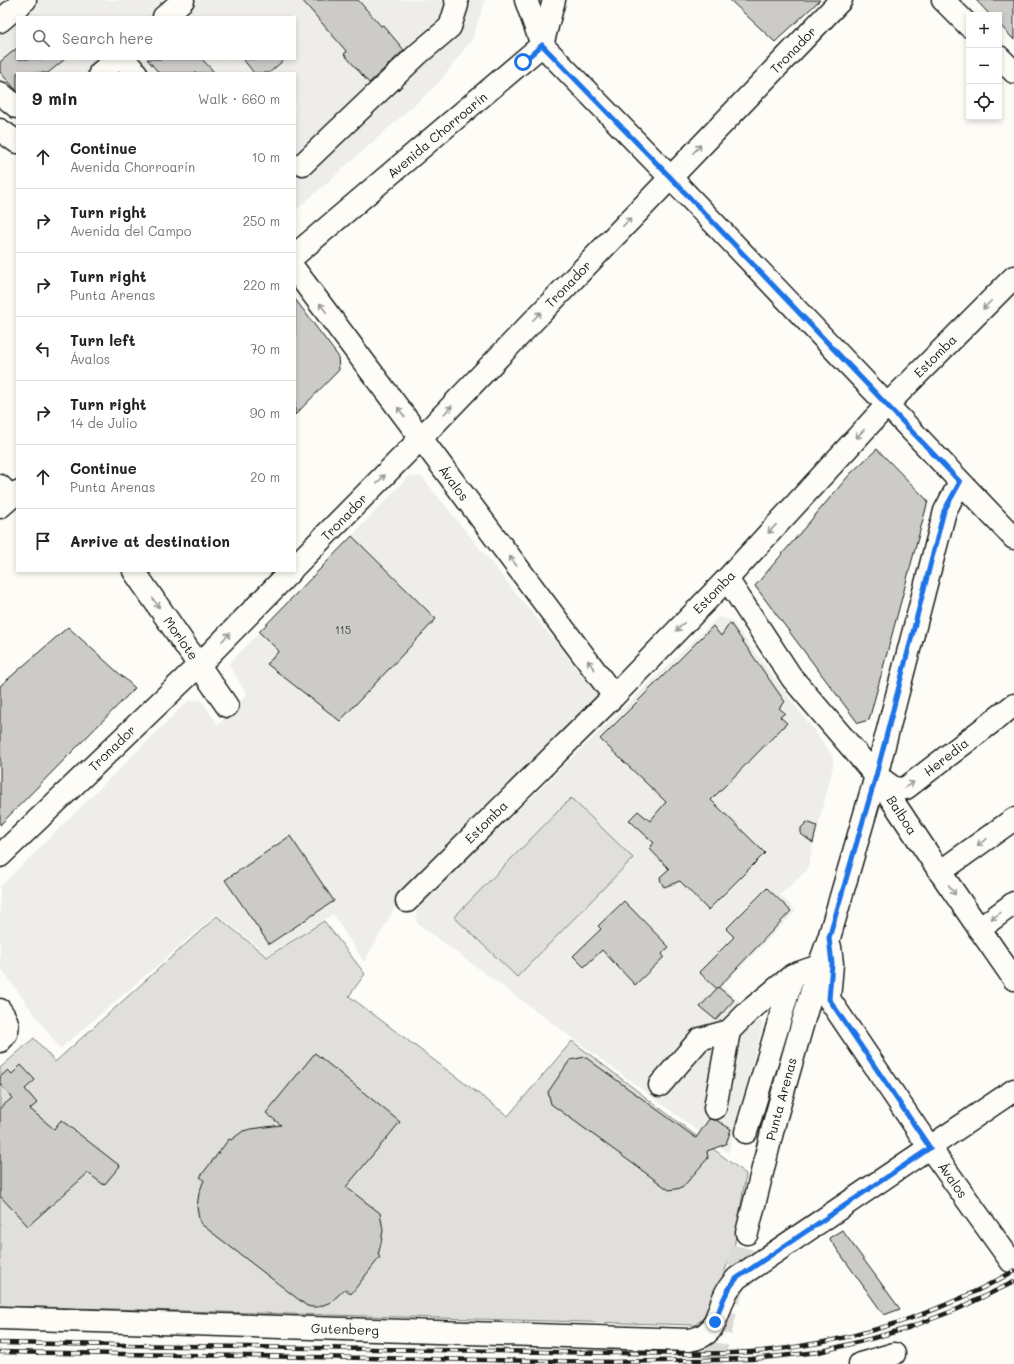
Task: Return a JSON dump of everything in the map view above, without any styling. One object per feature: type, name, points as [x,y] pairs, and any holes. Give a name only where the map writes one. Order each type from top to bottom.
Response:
[{"type":"street","points":[[0,21],[25,0]]},
{"type":"street","points":[[165,16],[183,0]]},
{"type":"street","points":[[298,163],[418,54],[450,27],[457,5],[456,0]]},
{"type":"street","points":[[526,0],[542,45],[1014,538]]},
{"type":"street","points":[[542,45],[554,0]]},
{"type":"street","name":"Tronador","points":[[296,565],[421,438],[841,0]]},
{"type":"street","points":[[943,0],[966,23]]},
{"type":"street","name":"Avenida Chorroarín","points":[[296,254],[542,45]]},
{"type":"street","points":[[1002,59],[1014,72]]},
{"type":"street","points":[[101,72],[116,60]]},
{"type":"street","points":[[125,60],[135,72]]},
{"type":"street","points":[[0,93],[16,106]]},
{"type":"street","points":[[0,130],[16,141]]},
{"type":"street","name":"Ávalos","points":[[296,271],[614,696]]},
{"type":"street","name":"Estomba","points":[[407,901],[614,696],[727,579],[886,405],[1014,277]]},
{"type":"street","name":"Punta Arenas","points":[[747,1233],[775,1120],[876,776],[944,511],[960,482]]},
{"type":"street","name":"Morlote","points":[[135,572],[226,706]]},
{"type":"street","name":"Tronador","points":[[0,856],[199,665],[289,572]]},
{"type":"street","name":"Balboa","points":[[727,579],[792,678],[876,776],[1014,979]]},
{"type":"street","name":"Heredia","points":[[876,776],[895,789],[906,788],[1014,705]]},
{"type":"street","points":[[940,872],[1014,819]]},
{"type":"street","points":[[979,929],[1014,903]]},
{"type":"street","name":"Punta Arenas","points":[[829,938],[832,964],[829,999]]},
{"type":"street","points":[[660,1085],[700,1039],[729,1031],[749,1011],[793,975],[819,966]]},
{"type":"street","name":"Punta Arenas","points":[[746,1132],[793,975]]},
{"type":"street","name":"Ávalos","points":[[829,999],[930,1148],[1011,1261]]},
{"type":"street","points":[[715,1108],[729,1031]]},
{"type":"street","points":[[930,1148],[1014,1090]]},
{"type":"street","name":"Gutenberg","points":[[0,1318],[689,1340],[698,1339],[706,1335],[711,1329],[725,1294],[730,1286],[745,1273],[930,1148]]},
{"type":"street","points":[[860,1364],[894,1354]]},
{"type":"shaded area","points":[[0,0],[485,0],[472,39],[438,84],[296,210],[296,72],[16,72],[16,114],[0,103]]},
{"type":"shaded area","points":[[409,476],[422,477],[599,696],[397,904],[364,962],[333,914],[268,955],[217,914],[60,1049],[0,967],[0,887],[188,701],[201,700],[218,725],[247,695],[229,664]]},
{"type":"shaded area","points":[[718,617],[731,620],[833,756],[833,767],[807,870],[780,895],[796,911],[722,986],[763,1024],[728,1153],[417,923],[416,912],[422,903]]},
{"type":"shaded area","points":[[571,798],[633,858],[517,977],[454,917]]},
{"type":"shaded area","points":[[217,916],[267,957],[324,921],[365,974],[349,996],[508,1116],[572,1041],[746,1174],[734,1248],[707,1315],[695,1325],[0,1306],[0,1068],[34,1038],[55,1062]]},
{"type":"building","points":[[302,0],[358,0],[381,26],[383,25],[404,50],[369,83],[344,54],[347,52]]},
{"type":"building","points":[[730,0],[820,0],[775,42]]},
{"type":"building","points":[[976,0],[1014,0],[1014,40],[1002,27],[1002,12],[987,12]]},
{"type":"building","points":[[16,49],[16,60],[64,60],[49,72],[16,72],[16,90],[0,72],[0,62]]},
{"type":"building","points":[[148,60],[203,60],[214,72],[158,72]]},
{"type":"building","points":[[244,60],[284,60],[270,72],[253,72]]},
{"type":"building","points":[[296,300],[338,356],[339,370],[296,414]]},
{"type":"building","points":[[877,449],[928,501],[869,720],[858,723],[755,586],[851,473]]},
{"type":"building","points":[[352,536],[436,619],[340,721],[267,664],[279,651],[259,632]]},
{"type":"building","points":[[730,623],[785,702],[779,708],[785,713],[780,717],[787,723],[711,800],[765,853],[708,910],[680,881],[664,887],[660,877],[669,869],[649,848],[654,843],[629,820],[638,811],[650,821],[666,802],[600,739],[713,626],[721,636]]},
{"type":"building","points":[[68,627],[135,688],[0,825],[0,686]]},
{"type":"building","points":[[807,822],[817,826],[813,843],[801,834],[801,828]]},
{"type":"building","points":[[290,836],[334,901],[269,944],[225,880]]},
{"type":"building","points":[[767,888],[791,911],[717,989],[699,972],[734,937],[726,929]]},
{"type":"building","points":[[624,901],[669,947],[662,954],[664,957],[635,985],[602,950],[584,967],[573,956],[601,929],[598,926]]},
{"type":"building","points":[[718,987],[734,1000],[716,1020],[700,1007]]},
{"type":"building","points":[[315,1053],[400,1122],[346,1187],[380,1213],[383,1230],[378,1255],[380,1257],[351,1294],[345,1289],[331,1302],[318,1307],[312,1307],[307,1306],[201,1224],[197,1207],[199,1193],[204,1180],[200,1177],[229,1139],[231,1140],[243,1131],[281,1125],[266,1113]]},
{"type":"building","points":[[585,1057],[696,1138],[709,1119],[716,1120],[731,1129],[726,1144],[707,1151],[708,1158],[682,1188],[669,1190],[551,1104],[548,1092],[570,1060]]},
{"type":"building","points":[[21,1065],[35,1080],[25,1089],[37,1103],[30,1109],[54,1129],[61,1120],[120,1166],[104,1185],[88,1173],[28,1226],[0,1196],[0,1108],[12,1098],[0,1084],[0,1077],[8,1070],[12,1074]]},
{"type":"building","points":[[842,1230],[900,1309],[884,1315],[829,1238]]},
{"type":"tunnel","points":[[712,1364],[747,1233]]},
{"type":"railway","points":[[0,1343],[701,1354],[751,1352],[820,1343],[887,1326],[952,1302],[1014,1271]]},
{"type":"railway","points":[[0,1352],[613,1362],[752,1359],[819,1352],[908,1328],[958,1309],[1014,1282]]},
{"type":"route","points":[[523,62],[542,45],[670,177],[960,482],[944,511],[876,776],[829,938],[832,964],[829,999],[930,1148],[737,1278],[725,1294],[715,1322]]}]
